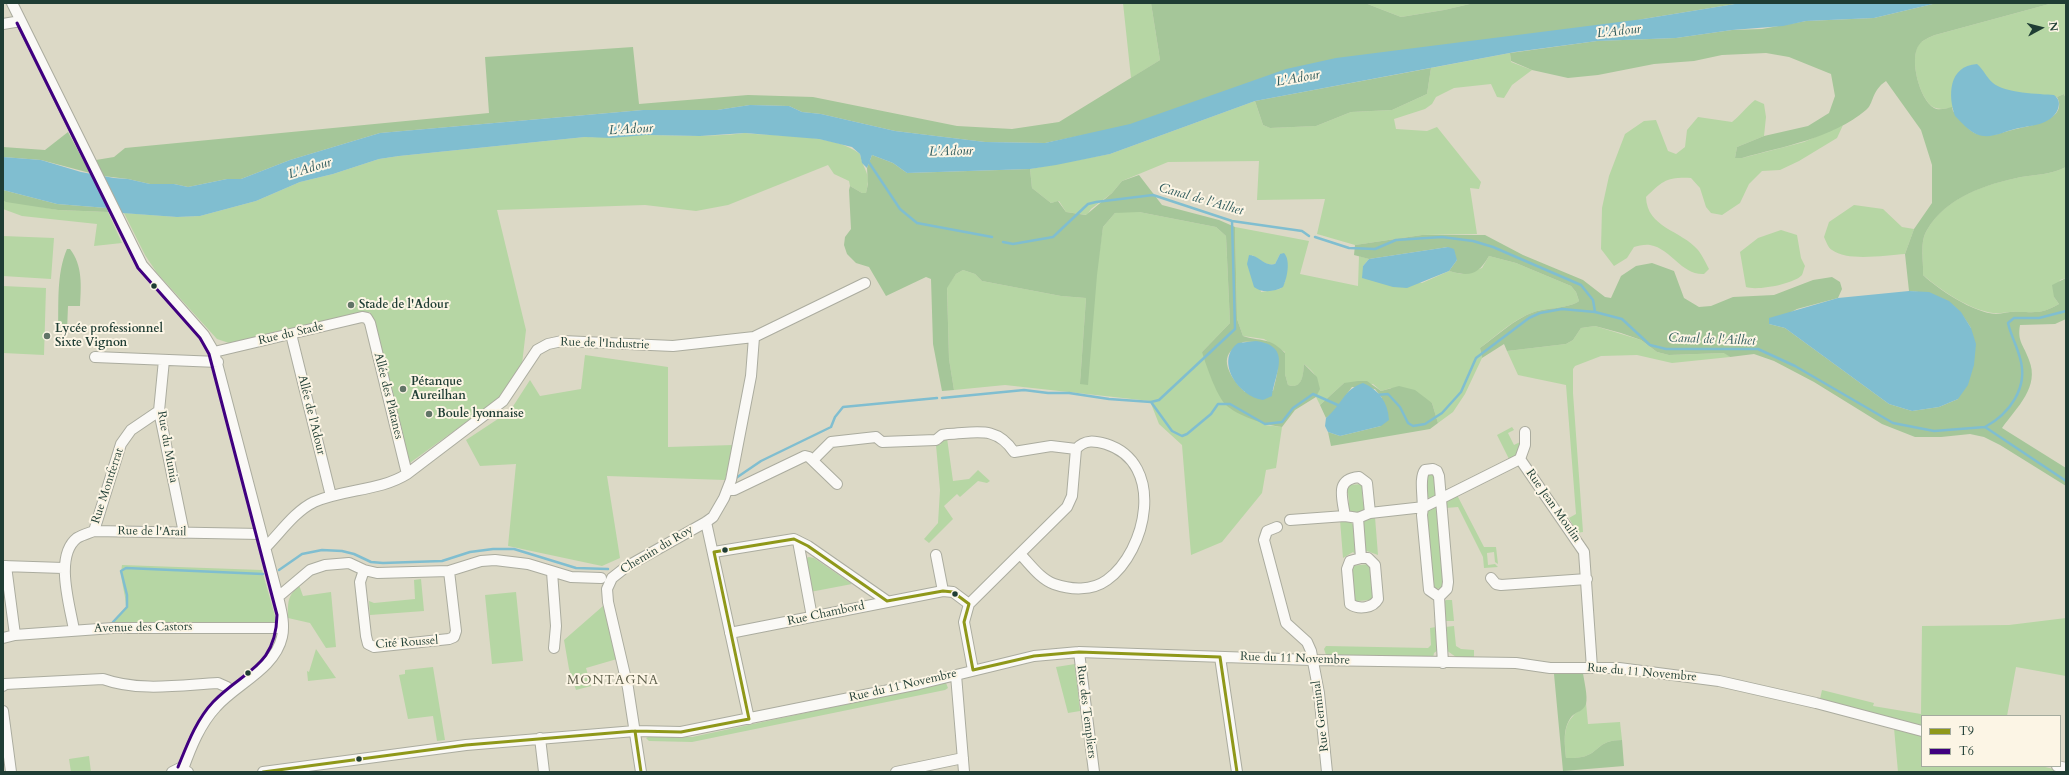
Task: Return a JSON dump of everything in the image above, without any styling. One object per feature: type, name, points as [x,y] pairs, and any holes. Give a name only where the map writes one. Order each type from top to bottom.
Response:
[{"type":"street","points":[[12,3],[142,265],[204,335],[214,352],[218,362],[278,597],[283,628],[282,637],[276,652],[265,666],[230,692],[207,717],[197,735],[186,770],[176,769],[172,772]]},
{"type":"street","points":[[3,24],[21,21]]},
{"type":"street","name":"Rue de l'Industrie","points":[[265,548],[313,503],[331,496],[395,481],[407,474],[504,400],[537,350],[548,344],[562,341],[673,346],[754,337],[865,283]]},
{"type":"street","name":"Rue du Stade","points":[[214,352],[362,317],[367,318]]},
{"type":"street","name":"Allée des Platanes","points":[[367,318],[370,322],[407,474]]},
{"type":"street","name":"Allée de l'Adour","points":[[290,334],[331,496]]},
{"type":"street","name":"Chemin du Roy","points":[[641,772],[635,731],[607,589],[612,578],[626,567],[713,517],[728,490],[735,464],[751,376],[754,337]]},
{"type":"street","points":[[95,357],[218,362]]},
{"type":"street","name":"Rue du Munia","points":[[164,360],[159,411],[184,533]]},
{"type":"street","name":"Rue Montferrat","points":[[94,531],[121,444],[131,430],[159,411]]},
{"type":"street","name":"Rue Jean Moulin","points":[[1358,518],[1370,513],[1424,507],[1441,500],[1520,459],[1525,445],[1525,432]]},
{"type":"street","points":[[813,460],[831,442],[876,437],[882,442],[936,440],[942,435],[948,434],[993,433],[1007,440],[1014,452],[1050,446],[1076,449]]},
{"type":"street","points":[[973,670],[964,622],[969,604],[1067,507],[1072,496],[1076,449],[1081,444],[1088,442],[1097,442],[1113,446],[1128,456],[1140,471],[1145,498],[1138,537],[1126,559],[1108,580],[1090,588],[1071,588],[1053,584],[1039,575],[1020,554]]},
{"type":"street","points":[[728,490],[734,490],[801,457],[809,457],[837,484]]},
{"type":"street","name":"Rue Jean Moulin","points":[[1520,459],[1580,544],[1584,552],[1592,668]]},
{"type":"street","points":[[1439,597],[1429,590],[1422,515],[1424,507],[1422,476],[1425,470],[1434,469],[1437,471],[1441,500],[1448,582],[1447,589],[1439,597],[1443,663]]},
{"type":"street","points":[[1345,516],[1342,489],[1344,482],[1347,479],[1359,477],[1367,484],[1370,513]]},
{"type":"street","points":[[1290,520],[1345,516],[1358,518],[1361,558]]},
{"type":"street","points":[[706,522],[714,552],[749,719]]},
{"type":"street","name":"Rue Germinal","points":[[1277,527],[1267,532],[1264,540],[1286,623],[1306,642],[1312,660],[1319,693],[1327,772]]},
{"type":"street","name":"Rue de l'Arail","points":[[63,568],[69,549],[74,542],[82,536],[94,531],[261,534]]},
{"type":"street","points":[[714,552],[794,539],[808,546],[887,601]]},
{"type":"street","points":[[798,541],[812,617]]},
{"type":"street","points":[[936,555],[943,591],[954,592],[969,604]]},
{"type":"street","points":[[1361,558],[1368,558],[1375,565],[1378,599],[1371,606],[1360,608],[1350,604],[1347,569],[1350,561],[1361,558]]},
{"type":"street","points":[[278,597],[310,570],[325,565],[350,563],[364,570],[377,573],[449,571],[481,561],[495,560],[528,564],[571,577],[601,578]]},
{"type":"street","points":[[15,635],[4,566],[63,568],[74,630]]},
{"type":"street","name":"Cité Roussel","points":[[364,570],[360,582],[366,636],[368,644],[374,648],[449,639],[454,637],[456,631],[449,571]]},
{"type":"street","points":[[552,572],[556,626],[554,648]]},
{"type":"street","points":[[1491,578],[1496,584],[1501,586],[1587,579]]},
{"type":"street","name":"Rue Chambord","points":[[730,633],[943,591]]},
{"type":"street","name":"Avenue des Castors","points":[[3,638],[15,635],[113,628],[283,628]]},
{"type":"street","name":"Rue du 11 Novembre","points":[[263,772],[290,770],[466,745],[635,731],[681,732],[956,675],[1034,656],[1079,652],[1312,660],[1516,663],[1550,668],[1592,668],[1662,673],[1719,681],[1816,703],[1921,731]]},
{"type":"street","name":"Rue des Templiers","points":[[1079,652],[1094,772]]},
{"type":"street","points":[[1220,657],[1237,772]]},
{"type":"street","points":[[956,675],[964,772]]},
{"type":"street","points":[[3,686],[5,684],[103,679],[117,684],[136,686],[218,683],[227,687],[230,692]]},
{"type":"street","points":[[3,712],[11,772]]},
{"type":"street","points":[[540,738],[544,772]]},
{"type":"street","points":[[896,772],[908,771],[963,758]]},
{"type":"green space","points":[[1123,3],[1151,3],[1160,60],[1131,78]]},
{"type":"green space","points":[[1151,3],[1365,3],[1401,17],[1444,10],[1474,3],[1741,3],[1643,19],[1045,143],[985,142],[895,131],[821,114],[802,112],[789,106],[750,105],[717,110],[643,110],[380,133],[290,160],[241,179],[227,179],[188,187],[174,184],[150,184],[128,179],[103,176],[96,160],[114,157],[125,148],[489,113],[485,57],[633,47],[639,104],[748,95],[813,97],[957,126],[1012,129],[1059,122],[1160,60]]},
{"type":"green space","points":[[1365,3],[1474,3],[1444,10],[1401,17]]},
{"type":"green space","points":[[1937,3],[2053,3],[1926,39],[1920,43],[1916,51],[1915,68],[1920,88],[1929,103],[1934,108],[1938,109],[1952,107],[1953,111],[1964,124],[1977,134],[1997,134],[2038,124],[2053,116],[2057,111],[2059,105],[2057,97],[2064,94],[2066,99],[2066,167],[2050,173],[2021,177],[1981,188],[1956,201],[1935,219],[1927,230],[1923,241],[1922,252],[1923,275],[1957,300],[1987,313],[2035,312],[2048,309],[2059,304],[2054,297],[2052,285],[2066,278],[2066,319],[2055,324],[2020,325],[2019,336],[2029,360],[2032,370],[2032,379],[2025,396],[2002,428],[2066,468],[2066,486],[2000,445],[1984,437],[1970,434],[1941,437],[1915,437],[1882,424],[1814,382],[1774,361],[1754,354],[1730,357],[1724,353],[1669,355],[1657,352],[1641,340],[1595,326],[1581,328],[1573,340],[1566,344],[1507,351],[1504,344],[1482,358],[1480,348],[1513,323],[1534,312],[1564,307],[1575,303],[1579,301],[1576,292],[1571,286],[1516,263],[1489,256],[1481,267],[1473,273],[1463,274],[1449,271],[1457,260],[1448,247],[1369,259],[1354,255],[1355,245],[1422,235],[1485,235],[1523,255],[1583,280],[1605,297],[1611,298],[1621,276],[1636,266],[1652,263],[1674,271],[1684,298],[1699,307],[1711,306],[1733,297],[1774,295],[1813,280],[1832,277],[1840,282],[1842,289],[1838,298],[1797,309],[1769,324],[1785,328],[1889,404],[1912,411],[1939,407],[1958,399],[1971,328],[1959,311],[1946,300],[1930,294],[1909,291],[1905,254],[1914,229],[1932,203],[1932,165],[1921,130],[1886,81],[1875,93],[1869,107],[1866,110],[1838,128],[1822,135],[1790,145],[1742,158],[1735,158],[1737,147],[1764,136],[1808,126],[1829,113],[1835,96],[1831,74],[1789,57],[1766,53],[1722,55],[1694,61],[1654,64],[1598,75],[1568,78],[1532,70],[1511,61],[1510,53],[1597,41],[1676,38],[1732,30],[1762,29],[1806,21],[1874,18]]},
{"type":"green space","points":[[2053,3],[2066,3],[2066,99],[2064,94],[2057,97],[1942,109],[1933,107],[1928,102],[1920,87],[1915,68],[1916,50],[1919,44],[1935,35]]},
{"type":"green space","points":[[1510,53],[1511,62],[1532,70],[1512,85],[1504,98],[1497,97],[1491,84],[1454,88],[1436,97],[1432,104],[1425,109],[1394,119],[1396,129],[1427,131],[1437,127],[1481,182],[1479,189],[1470,188],[1477,234],[1422,235],[1355,245],[1317,234],[1325,199],[1257,200],[1259,161],[1168,162],[1122,181],[1112,193],[1091,209],[1087,215],[1066,212],[1059,201],[1051,203],[1032,188],[1030,169],[1110,154],[1255,101],[1263,125],[1270,128],[1316,126],[1351,112],[1392,110],[1427,94],[1431,68]]},
{"type":"green space","points":[[1431,68],[1427,94],[1392,110],[1351,112],[1316,126],[1270,128],[1263,125],[1255,101]]},
{"type":"green space","points":[[1755,100],[1764,104],[1766,117],[1764,136],[1737,147],[1735,158],[1742,158],[1804,142],[1843,125],[1837,138],[1799,161],[1780,170],[1762,171],[1749,184],[1740,203],[1722,215],[1711,213],[1706,207],[1700,188],[1691,178],[1670,179],[1657,187],[1646,197],[1652,216],[1666,228],[1691,243],[1698,250],[1709,269],[1704,274],[1689,270],[1658,247],[1648,245],[1634,247],[1627,258],[1614,266],[1601,249],[1602,208],[1609,176],[1625,134],[1644,121],[1656,120],[1668,151],[1676,154],[1685,147],[1687,130],[1698,117],[1732,122]]},
{"type":"green space","points":[[68,132],[90,173],[41,160],[3,157],[3,147],[45,150]]},
{"type":"green space","name":"Stade de l'Adour","points":[[745,133],[821,139],[849,147],[860,154],[868,176],[866,193],[862,193],[850,186],[849,181],[834,174],[828,165],[728,205],[696,211],[645,205],[497,210],[526,330],[522,364],[498,399],[407,465],[370,312],[232,344],[217,339],[157,273],[145,255],[124,213],[177,217],[200,216],[256,201],[300,182],[333,174],[379,159],[399,156],[585,137],[639,135],[708,136]]},
{"type":"green space","points":[[872,155],[893,163],[907,173],[1030,169],[1032,188],[1051,203],[1058,201],[1066,212],[1086,215],[1112,193],[1122,181],[1139,175],[1162,205],[1219,220],[1235,227],[1237,319],[1243,336],[1264,340],[1274,344],[1285,353],[1285,374],[1288,385],[1293,386],[1299,383],[1304,364],[1317,377],[1320,389],[1316,397],[1295,410],[1282,427],[1244,416],[1225,404],[1215,387],[1202,352],[1230,323],[1226,236],[1216,227],[1139,212],[1115,213],[1103,227],[1097,275],[1088,385],[1080,384],[1086,298],[1061,296],[982,281],[975,274],[963,270],[956,274],[947,288],[949,359],[954,390],[942,391],[933,344],[931,279],[926,277],[886,296],[869,267],[856,263],[847,254],[844,245],[845,237],[851,229],[849,190],[850,186],[862,193],[866,193],[868,184],[867,168]],"holes":[[[1243,342],[1266,344],[1272,348],[1276,354],[1278,370],[1273,391],[1245,392],[1233,379],[1230,373],[1227,361],[1231,351]]]},
{"type":"green space","points":[[2066,167],[2066,278],[2060,280],[2054,297],[2059,304],[2039,312],[1993,313],[1965,304],[1938,287],[1923,275],[1922,246],[1925,235],[1935,219],[1945,209],[1968,194],[1981,188],[2021,177],[2050,173]]},
{"type":"green space","points":[[3,190],[57,204],[107,208],[108,212],[58,210],[6,202],[3,200]]},
{"type":"green space","points":[[3,200],[58,210],[108,212],[122,243],[94,246],[97,224],[22,216],[3,209]]},
{"type":"green space","points":[[1854,205],[1883,209],[1902,227],[1914,229],[1905,254],[1857,257],[1839,254],[1831,249],[1824,237],[1829,222]]},
{"type":"green space","points":[[1123,211],[1139,212],[1216,227],[1226,236],[1230,323],[1202,352],[1265,425],[1282,427],[1276,468],[1266,470],[1262,493],[1222,542],[1191,555],[1182,445],[1159,424],[1150,401],[1005,385],[954,390],[949,359],[947,287],[956,274],[963,270],[975,274],[982,281],[1061,296],[1086,298],[1080,384],[1103,227],[1115,213]]},
{"type":"green space","points":[[1235,227],[1309,241],[1300,274],[1358,286],[1359,256],[1369,259],[1363,266],[1422,283],[1449,271],[1461,274],[1482,268],[1489,256],[1516,263],[1571,286],[1576,292],[1579,301],[1564,307],[1534,312],[1527,315],[1506,328],[1480,348],[1482,358],[1465,394],[1453,412],[1438,423],[1432,403],[1391,388],[1381,391],[1373,384],[1344,383],[1320,405],[1316,397],[1318,392],[1318,383],[1312,371],[1304,364],[1302,377],[1299,383],[1293,386],[1288,385],[1285,374],[1285,352],[1264,339],[1243,336],[1237,319]],"holes":[[[1280,254],[1287,261],[1285,282],[1280,289],[1261,292],[1252,255],[1269,264],[1275,264]]]},
{"type":"green space","points":[[1781,230],[1797,235],[1801,258],[1805,266],[1802,275],[1784,284],[1775,286],[1758,288],[1746,287],[1740,252],[1758,238]]},
{"type":"green space","points":[[3,236],[54,238],[51,279],[3,276]]},
{"type":"green space","points":[[67,249],[70,249],[79,269],[81,284],[80,306],[68,306],[67,331],[58,332],[58,300],[61,269]]},
{"type":"green space","points":[[3,286],[46,288],[44,355],[3,353]]},
{"type":"green space","points":[[1595,326],[1641,340],[1657,352],[1669,355],[1725,353],[1730,357],[1672,363],[1637,355],[1601,356],[1575,366],[1573,369],[1573,393],[1583,532],[1576,533],[1572,531],[1575,529],[1569,518],[1576,514],[1566,385],[1518,375],[1507,351],[1566,344],[1573,340],[1581,328]]},
{"type":"green space","points":[[585,355],[668,367],[668,447],[733,445],[725,480],[607,476],[620,558],[602,566],[508,546],[516,464],[480,466],[466,440],[510,411],[530,380],[540,396],[581,389]]},
{"type":"green space","points":[[1367,381],[1381,391],[1399,386],[1415,390],[1432,403],[1438,423],[1430,429],[1331,446],[1328,432],[1340,436],[1381,426],[1382,398],[1375,389],[1352,387],[1333,413],[1326,418],[1320,405],[1344,383]]},
{"type":"green space","points":[[1512,427],[1514,430],[1508,433],[1514,445],[1520,442],[1521,448],[1518,454],[1509,459],[1497,435]]},
{"type":"green space","points":[[944,438],[947,438],[953,481],[969,479],[978,470],[990,481],[987,483],[978,481],[960,497],[957,494],[944,506],[953,519],[929,543],[924,539],[938,523],[940,490],[936,445],[940,445]]},
{"type":"green space","points":[[1429,473],[1435,474],[1438,496],[1430,499],[1427,496],[1426,476]]},
{"type":"green space","points":[[1363,484],[1366,491],[1362,491],[1363,503],[1367,503],[1366,507],[1360,514],[1352,513],[1346,504],[1349,503],[1348,493],[1345,493],[1348,485]]},
{"type":"green space","points":[[1457,495],[1484,547],[1496,547],[1498,564],[1495,562],[1494,552],[1487,553],[1488,565],[1495,564],[1498,567],[1484,568],[1483,557],[1458,507],[1446,508],[1447,500]]},
{"type":"green space","points":[[1430,507],[1436,508],[1440,512],[1446,583],[1441,589],[1433,588],[1429,562],[1432,562],[1425,513]]},
{"type":"green space","points":[[1375,517],[1378,555],[1367,551],[1365,553],[1363,521],[1368,518]]},
{"type":"green space","points":[[1340,520],[1350,521],[1353,525],[1355,554],[1353,552],[1343,558]]},
{"type":"green space","points":[[806,558],[814,558],[852,584],[810,592]]},
{"type":"green space","points":[[1369,564],[1372,566],[1376,597],[1371,600],[1358,601],[1357,604],[1355,604],[1349,570],[1351,566]]},
{"type":"green space","points":[[122,565],[262,570],[277,623],[111,623],[126,607],[121,576]]},
{"type":"green space","points":[[421,579],[424,611],[370,615],[369,601],[374,603],[415,599],[414,580]]},
{"type":"green space","points":[[299,585],[303,596],[331,592],[336,647],[326,648],[310,623],[288,618],[290,596]]},
{"type":"green space","points":[[516,592],[523,661],[492,664],[485,595]]},
{"type":"green space","points":[[1446,600],[1452,600],[1454,621],[1444,621],[1444,602]]},
{"type":"green space","points":[[603,606],[617,659],[586,668],[591,686],[576,690],[569,669],[564,640]]},
{"type":"green space","points":[[2066,618],[2066,676],[2016,667],[2007,715],[1921,715],[1921,727],[1820,699],[1822,690],[1874,703],[1873,706],[1921,714],[1922,626],[2009,625]]},
{"type":"green space","points":[[1454,626],[1456,646],[1461,649],[1474,650],[1474,659],[1456,657],[1446,650],[1445,627]]},
{"type":"green space","points":[[1436,627],[1438,650],[1434,653],[1433,658],[1326,655],[1324,649],[1326,646],[1428,648],[1431,645],[1430,628]]},
{"type":"green space","points":[[316,649],[336,678],[308,681],[307,671],[309,672]]},
{"type":"green space","points":[[1075,664],[1080,711],[1068,713],[1056,667]]},
{"type":"green space","points":[[433,667],[445,740],[437,741],[433,716],[408,719],[399,675],[405,674],[405,670]]},
{"type":"green space","points":[[1583,673],[1586,704],[1582,710],[1572,716],[1565,731],[1566,758],[1588,755],[1603,744],[1622,740],[1624,766],[1563,771],[1554,674]]},
{"type":"green space","points":[[946,683],[948,688],[945,690],[692,742],[649,741],[646,738],[650,736],[692,737]]},
{"type":"green space","points":[[1586,703],[1588,724],[1620,722],[1622,740],[1603,744],[1588,755],[1566,758],[1565,736],[1567,725],[1573,716],[1583,708]]},
{"type":"green space","points":[[1894,728],[1921,736],[1921,767],[2045,767],[2066,772],[1898,772]]},
{"type":"green space","points":[[89,756],[91,772],[71,772],[69,759]]},
{"type":"water","name":"L'Adour","points":[[1741,3],[1937,3],[1874,18],[1806,21],[1783,26],[1732,30],[1676,38],[1597,41],[1515,52],[1255,101],[1110,154],[1030,169],[907,173],[893,163],[872,155],[867,168],[862,163],[860,154],[852,147],[819,139],[745,133],[700,136],[646,135],[611,138],[585,137],[379,159],[333,174],[300,182],[256,201],[200,216],[177,217],[108,212],[107,208],[57,204],[3,190],[3,157],[41,160],[81,172],[150,184],[174,184],[188,187],[227,179],[241,179],[290,160],[380,133],[643,110],[717,110],[750,105],[789,106],[802,112],[821,114],[895,131],[985,142],[1045,143],[1130,124],[1286,69],[1336,58],[1643,19]]},
{"type":"water","points":[[1977,64],[1993,83],[2005,89],[2054,95],[2059,103],[2055,115],[2040,124],[2015,129],[1996,135],[1981,136],[1973,133],[1955,116],[1951,100],[1951,91],[1955,76],[1960,70],[1967,66]]},
{"type":"water","points":[[1448,247],[1454,249],[1457,260],[1449,271],[1407,288],[1393,287],[1362,278],[1363,266],[1369,259]]},
{"type":"water","points":[[1284,253],[1288,265],[1287,275],[1283,287],[1268,291],[1260,290],[1254,287],[1247,264],[1249,255],[1268,264],[1275,264],[1280,254]]},
{"type":"water","points":[[1909,291],[1929,292],[1949,301],[1961,312],[1971,328],[1976,344],[1974,365],[1968,385],[1958,399],[1939,407],[1912,411],[1889,404],[1785,328],[1769,324],[1769,318],[1838,298]]},
{"type":"water","points":[[1256,341],[1275,348],[1279,362],[1272,396],[1263,400],[1254,397],[1238,385],[1232,377],[1229,368],[1228,359],[1231,350],[1238,343]]},
{"type":"water","points":[[1363,383],[1374,389],[1382,397],[1387,408],[1389,420],[1381,426],[1340,436],[1328,432],[1325,426],[1326,418],[1351,389]]},
{"type":"waterway","name":"Canal de l'Ailhet","points":[[868,161],[900,209],[917,223],[992,237]]},
{"type":"waterway","name":"Canal de l'Ailhet","points":[[1003,242],[1013,244],[1053,237],[1088,204],[1153,195],[1232,221],[1302,231],[1309,236]]},
{"type":"waterway","points":[[942,398],[1024,390],[1048,393],[1069,393],[1109,399],[1151,402],[1159,400],[1235,329],[1232,221]]},
{"type":"waterway","name":"Canal de l'Ailhet","points":[[1315,237],[1349,248],[1375,249],[1396,240],[1442,237],[1473,241],[1493,247],[1581,285],[1593,300],[1595,312],[1622,319],[1650,345],[1666,349],[1758,349],[1795,366],[1893,423],[1934,431],[1985,427],[2066,481]]},
{"type":"waterway","points":[[1376,395],[1388,394],[1400,407],[1408,423],[1413,426],[1425,424],[1442,413],[1461,392],[1476,358],[1529,318],[1540,313],[1562,309],[1595,312]]},
{"type":"waterway","points":[[1985,427],[1994,422],[2009,407],[2015,399],[2022,380],[2020,358],[2008,323],[2014,318],[2039,318],[2066,311]]},
{"type":"waterway","points":[[1151,402],[1172,431],[1182,436],[1187,434],[1211,414],[1218,404],[1230,404],[1265,424],[1282,422],[1293,408],[1313,394],[1340,406]]},
{"type":"waterway","points":[[736,478],[761,461],[831,427],[835,417],[843,407],[937,398]]},
{"type":"waterway","points":[[279,570],[302,554],[322,550],[342,551],[354,554],[371,562],[383,563],[442,561],[470,552],[493,549],[514,549],[576,568],[608,569]]},
{"type":"waterway","points":[[113,622],[127,607],[127,595],[121,571],[126,568],[263,574]]},
{"type":"transit line","name":"T6","points":[[17,23],[138,268],[200,338],[209,354],[277,615],[275,632],[271,646],[264,657],[256,666],[225,691],[207,709],[192,733],[178,767]]},
{"type":"transit line","name":"T9","points":[[714,552],[794,539],[808,546],[887,601]]},
{"type":"transit line","name":"T9","points":[[714,552],[749,719]]},
{"type":"transit line","name":"T9","points":[[887,601],[943,591],[953,592],[969,604],[964,622],[973,670]]},
{"type":"transit line","name":"T9","points":[[973,670],[1034,656],[1079,652],[1220,657]]},
{"type":"transit line","name":"T9","points":[[1220,657],[1237,772]]},
{"type":"transit line","name":"T9","points":[[263,772],[466,745],[635,731],[681,732],[749,719]]},
{"type":"transit line","name":"T9","points":[[635,731],[641,772]]},
{"type":"place","name":"Stade de l'Adour","points":[[351,305]]},
{"type":"place","name":"Lycée professionnel Sixte Vignon","points":[[47,336]]},
{"type":"place","name":"Pétanque Aureilhan","points":[[403,389]]},
{"type":"place","name":"Boule lyonnaise","points":[[429,414]]},
{"type":"district","name":"MONTAGNA","points":[[613,681]]}]
